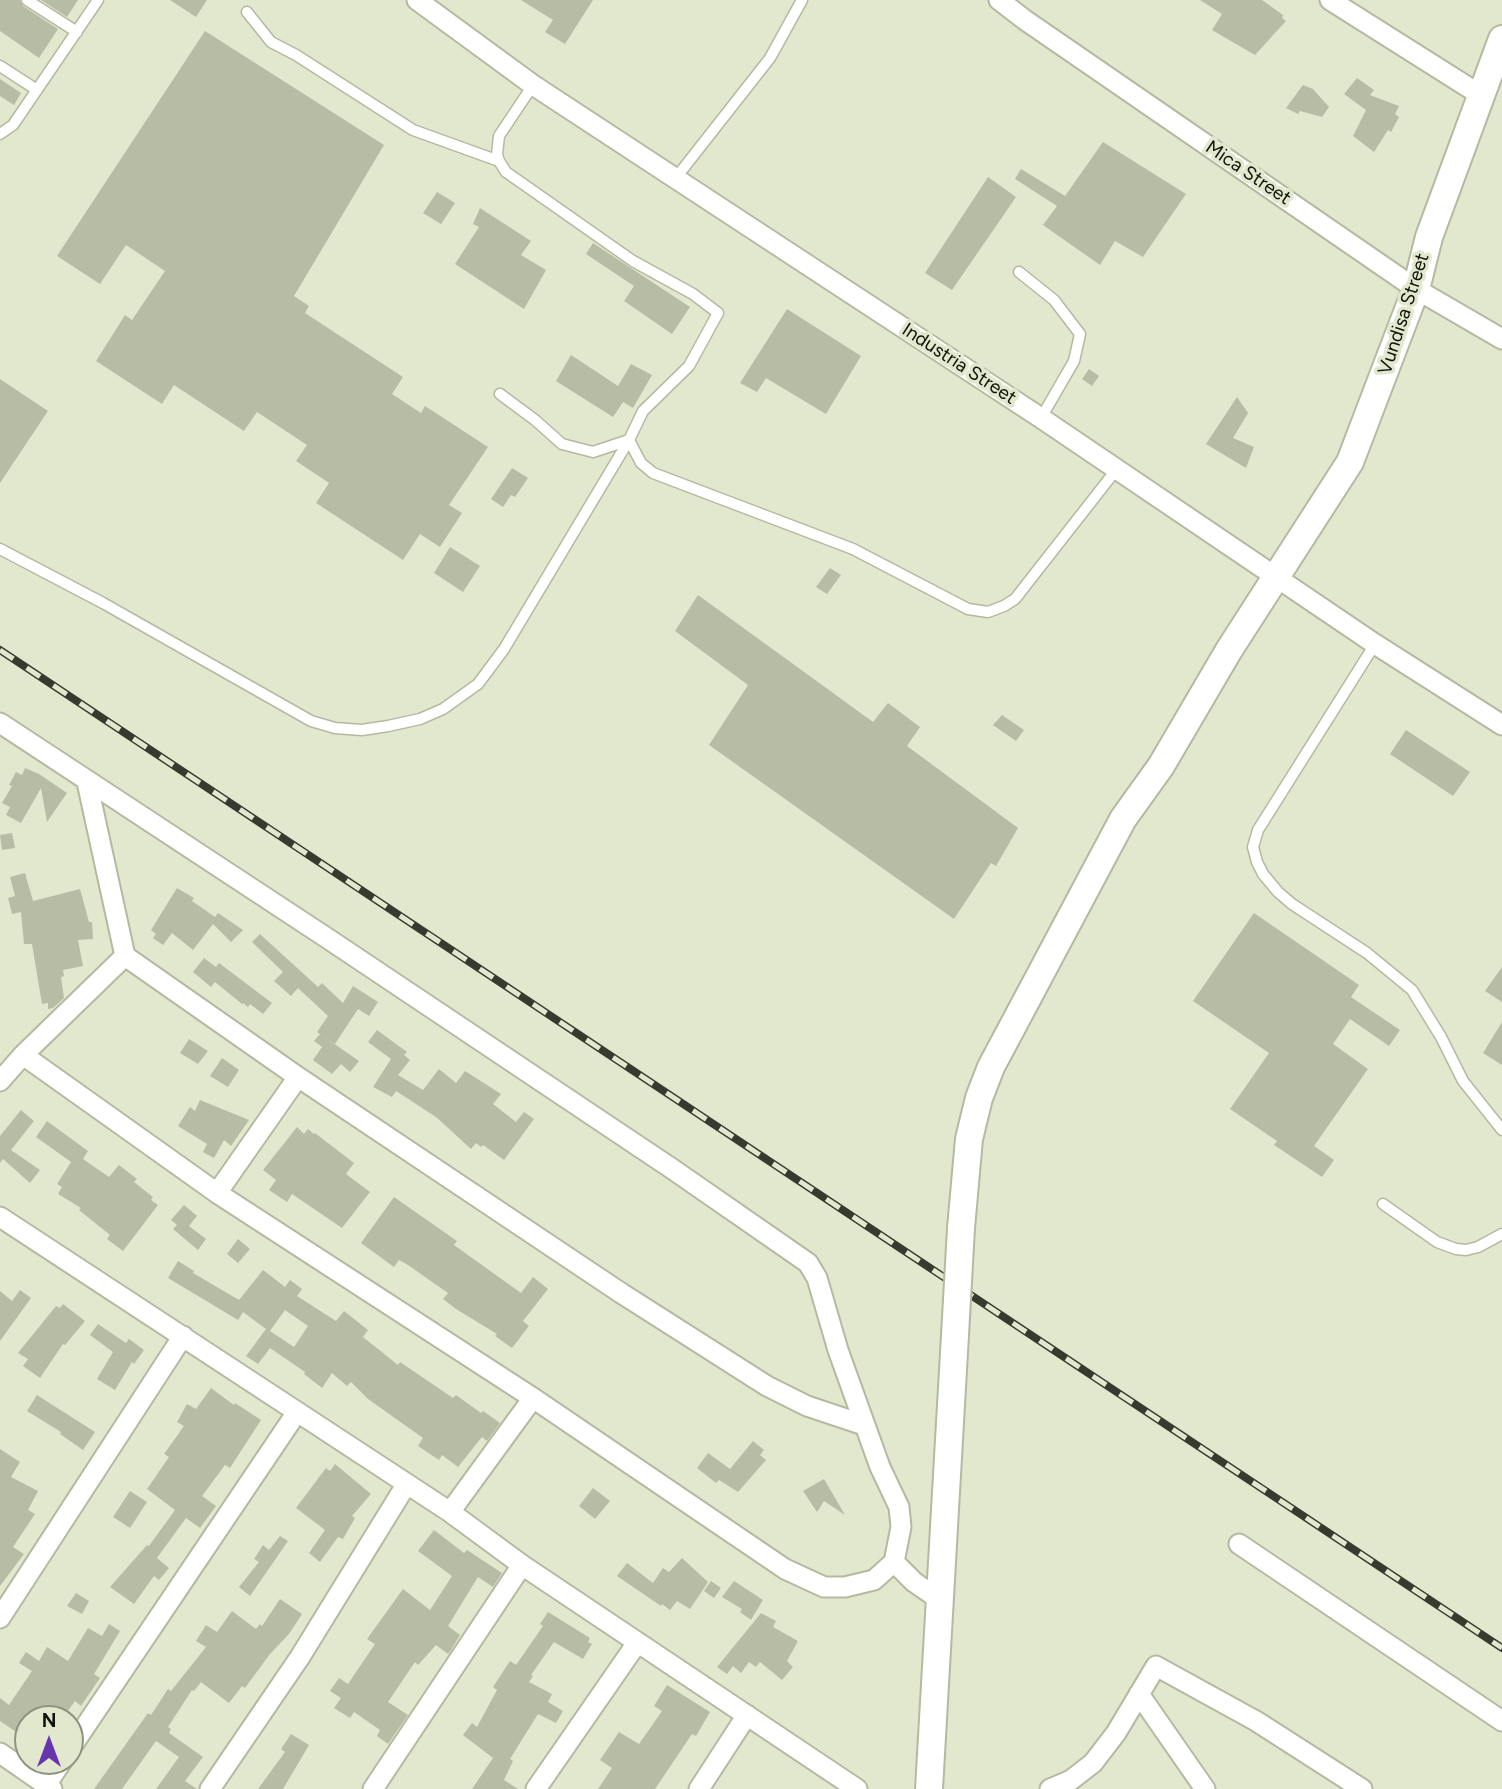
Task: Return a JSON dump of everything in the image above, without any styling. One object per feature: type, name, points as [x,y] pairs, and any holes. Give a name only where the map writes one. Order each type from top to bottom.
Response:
[{"type":"street","name":"Industria Street","points":[[418,0],[533,85],[1041,418],[1375,644],[1502,725]]},
{"type":"street","name":"Mica Street","points":[[999,0],[1416,289],[1502,339]]},
{"type":"street","points":[[1330,0],[1482,96]]},
{"type":"street","name":"Vundisa Street","points":[[929,1789],[961,1228],[969,1139],[979,1098],[1000,1047],[1124,819],[1161,765],[1229,650],[1350,462],[1416,289],[1429,237],[1482,96],[1498,64],[1502,38]]},
{"type":"street","points":[[0,723],[339,946],[802,1257],[817,1278],[864,1425],[899,1507],[901,1527],[894,1562],[874,1580],[845,1587],[824,1587],[785,1569],[533,1398],[217,1193],[23,1055]]},
{"type":"street","points":[[87,782],[125,956],[298,1077],[767,1387],[807,1406],[864,1425]]},
{"type":"street","points":[[1,1072],[23,1055],[125,956]]},
{"type":"street","points":[[217,1193],[298,1077]]},
{"type":"street","points":[[0,1217],[450,1512],[636,1643],[857,1789]]},
{"type":"street","points":[[0,1619],[184,1336]]},
{"type":"street","points":[[450,1512],[533,1398]]},
{"type":"street","points":[[84,1728],[297,1412]]},
{"type":"street","points":[[210,1789],[300,1657],[406,1485]]},
{"type":"street","points":[[1239,1544],[1502,1721]]},
{"type":"street","points":[[894,1562],[914,1582],[940,1600]]},
{"type":"street","points":[[373,1789],[522,1565]]},
{"type":"street","points":[[536,1789],[636,1643]]},
{"type":"street","points":[[1050,1789],[1072,1780],[1093,1763],[1116,1733],[1156,1666],[1256,1721],[1362,1789]]},
{"type":"street","points":[[1139,1695],[1205,1789]]},
{"type":"street","points":[[699,1789],[747,1715]]},
{"type":"street","points":[[0,1753],[49,1787]]},
{"type":"lane","points":[[27,0],[77,32]]},
{"type":"lane","points":[[0,134],[13,125],[98,0]]},
{"type":"lane","points":[[675,179],[770,58],[802,0]]},
{"type":"lane","points":[[0,549],[103,603],[311,721],[335,728],[362,730],[420,719],[443,709],[478,684],[504,649],[629,440],[643,411],[690,366],[718,313],[693,294],[633,261],[506,172],[499,162],[413,130],[296,55],[271,42],[247,12]]},
{"type":"lane","points":[[0,66],[37,90]]},
{"type":"lane","points":[[499,162],[499,136],[533,85]]},
{"type":"lane","points":[[1019,272],[1054,300],[1080,334],[1074,360],[1041,418]]},
{"type":"lane","points":[[500,394],[562,444],[593,452],[629,440]]},
{"type":"lane","points":[[629,440],[641,463],[666,479],[853,549],[968,609],[988,612],[1015,598],[1115,470]]},
{"type":"lane","points":[[1375,644],[1258,830],[1254,854],[1263,874],[1278,892],[1367,953],[1412,990],[1441,1037],[1463,1081],[1502,1130]]},
{"type":"lane","points":[[1383,1204],[1447,1247],[1466,1250],[1484,1245],[1502,1234]]},
{"type":"building","points":[[0,0],[20,0],[23,6],[58,29],[39,58],[0,31]]},
{"type":"building","points":[[41,0],[78,0],[67,17]]},
{"type":"building","points":[[170,0],[207,0],[196,17]]},
{"type":"building","points":[[521,0],[593,0],[565,44],[545,32],[553,20]]},
{"type":"building","points":[[1200,0],[1262,0],[1283,15],[1282,18],[1286,21],[1255,55],[1212,30],[1222,14]]},
{"type":"building","points":[[205,31],[384,145],[294,296],[309,306],[305,313],[403,377],[392,394],[421,413],[425,406],[488,447],[449,505],[462,513],[440,547],[420,534],[403,560],[316,503],[329,483],[296,461],[307,445],[257,412],[244,431],[174,385],[162,404],[96,361],[125,315],[132,320],[165,271],[126,245],[100,284],[57,256]]},
{"type":"building","points":[[1357,78],[1374,90],[1370,95],[1399,106],[1395,114],[1399,117],[1391,132],[1388,130],[1374,152],[1353,136],[1366,110],[1344,94]]},
{"type":"building","points":[[0,79],[21,93],[14,105],[0,96]]},
{"type":"building","points":[[1303,85],[1313,89],[1329,107],[1322,117],[1300,111],[1298,114],[1286,108]]},
{"type":"building","points":[[1103,142],[1186,194],[1143,257],[1115,241],[1100,265],[1043,225],[1057,206],[1015,179],[1021,169],[1065,196]]},
{"type":"building","points":[[988,177],[1016,197],[952,290],[925,273]]},
{"type":"building","points":[[437,192],[455,203],[441,224],[423,213]]},
{"type":"building","points":[[480,208],[531,241],[521,255],[546,270],[524,309],[455,264],[479,227],[473,224]]},
{"type":"building","points":[[593,243],[690,307],[672,334],[624,301],[634,286],[586,254]]},
{"type":"building","points":[[787,309],[861,356],[826,414],[766,378],[757,392],[740,383]]},
{"type":"building","points":[[571,355],[618,386],[631,364],[652,375],[633,408],[623,402],[613,417],[556,381]]},
{"type":"building","points":[[1089,369],[1099,376],[1092,386],[1082,379]]},
{"type":"building","points":[[0,379],[48,411],[0,483]]},
{"type":"building","points":[[1237,397],[1248,413],[1233,438],[1254,447],[1246,468],[1206,444]]},
{"type":"building","points":[[512,468],[528,478],[515,497],[511,495],[503,507],[491,499]]},
{"type":"building","points":[[450,547],[480,566],[463,592],[434,573]]},
{"type":"building","points":[[830,568],[841,575],[827,594],[816,587]]},
{"type":"building","points":[[698,595],[873,722],[888,703],[920,727],[907,746],[1018,828],[996,866],[991,863],[954,919],[709,745],[748,685],[675,631]]},
{"type":"building","points":[[1002,715],[1024,730],[1016,741],[993,725]]},
{"type":"building","points":[[1406,730],[1470,772],[1453,796],[1390,754]]},
{"type":"building","points":[[25,768],[67,793],[47,822],[41,788],[21,823],[6,815],[10,807],[2,803],[12,786],[9,785],[16,772],[22,775]]},
{"type":"building","points":[[12,833],[15,848],[2,850],[0,835]]},
{"type":"building","points":[[25,873],[33,901],[80,889],[89,922],[92,922],[93,939],[78,940],[83,966],[63,970],[64,976],[61,977],[64,998],[48,1009],[48,1003],[42,1004],[32,944],[24,944],[21,912],[12,914],[8,898],[15,896],[10,877]]},
{"type":"building","points":[[177,888],[194,898],[192,901],[215,917],[218,913],[243,930],[231,942],[213,924],[193,950],[172,933],[163,945],[153,938],[156,934],[151,930]]},
{"type":"building","points":[[1254,913],[1359,985],[1351,997],[1400,1030],[1389,1046],[1350,1019],[1333,1044],[1368,1069],[1314,1146],[1334,1160],[1322,1177],[1274,1145],[1277,1141],[1230,1109],[1269,1053],[1193,1001]]},
{"type":"building","points":[[260,934],[318,987],[322,983],[343,1003],[353,986],[378,1002],[369,1016],[358,1009],[335,1044],[317,1032],[328,1016],[298,988],[291,996],[274,981],[283,972],[252,942]]},
{"type":"building","points":[[204,958],[216,967],[219,963],[272,1003],[263,1014],[250,1004],[248,1007],[242,1004],[215,982],[211,987],[193,972]]},
{"type":"building","points":[[1502,967],[1502,1002],[1485,991]]},
{"type":"building","points":[[1502,1022],[1502,1065],[1483,1053]]},
{"type":"building","points":[[377,1030],[407,1052],[404,1055],[410,1060],[398,1075],[423,1090],[439,1069],[456,1083],[465,1071],[501,1094],[493,1104],[516,1122],[524,1112],[534,1119],[504,1160],[483,1145],[481,1147],[476,1143],[471,1149],[436,1117],[396,1091],[392,1097],[373,1087],[391,1059],[368,1042]]},
{"type":"building","points":[[320,1034],[359,1061],[350,1072],[341,1064],[332,1074],[313,1060],[322,1047],[314,1041]]},
{"type":"building","points":[[189,1039],[208,1051],[198,1064],[180,1053]]},
{"type":"building","points":[[222,1058],[239,1070],[228,1087],[210,1076]]},
{"type":"building","points":[[200,1100],[249,1120],[231,1146],[224,1140],[214,1158],[203,1152],[207,1144],[178,1126],[190,1107],[195,1111]]},
{"type":"building","points":[[21,1110],[34,1121],[11,1150],[40,1170],[30,1183],[3,1159],[0,1163],[0,1136]]},
{"type":"building","points":[[47,1121],[88,1151],[83,1159],[109,1177],[119,1165],[137,1179],[134,1182],[153,1197],[151,1200],[158,1205],[123,1251],[107,1239],[110,1235],[79,1210],[81,1208],[58,1194],[62,1187],[57,1184],[71,1162],[36,1137]]},
{"type":"building","points":[[297,1127],[304,1134],[308,1129],[315,1133],[354,1163],[346,1174],[370,1192],[342,1228],[292,1194],[287,1202],[269,1190],[276,1180],[263,1170]]},
{"type":"building","points":[[394,1197],[457,1241],[454,1245],[521,1293],[533,1277],[548,1289],[523,1321],[529,1326],[512,1348],[495,1336],[497,1334],[443,1299],[448,1293],[408,1265],[399,1260],[394,1267],[361,1243]]},
{"type":"building","points":[[184,1205],[197,1216],[189,1226],[206,1239],[198,1250],[173,1229],[177,1225],[171,1220]]},
{"type":"building","points":[[238,1239],[250,1249],[238,1263],[227,1254]]},
{"type":"building","points":[[178,1261],[239,1300],[263,1270],[285,1287],[290,1280],[302,1289],[297,1296],[336,1321],[344,1311],[368,1330],[363,1337],[398,1365],[400,1362],[453,1398],[456,1395],[500,1423],[487,1441],[482,1437],[458,1467],[442,1455],[439,1460],[418,1446],[423,1438],[368,1399],[351,1382],[347,1386],[332,1373],[322,1388],[304,1374],[305,1372],[270,1348],[258,1364],[246,1356],[266,1329],[243,1312],[238,1320],[168,1278]],"holes":[[[285,1310],[308,1326],[294,1347],[270,1331]]]},
{"type":"building","points":[[20,1290],[31,1298],[0,1341],[0,1291],[12,1301]]},
{"type":"building","points":[[63,1304],[85,1321],[65,1345],[63,1344],[40,1378],[23,1366],[28,1359],[18,1353],[56,1306],[60,1308]]},
{"type":"building","points":[[98,1324],[126,1343],[129,1339],[144,1350],[134,1364],[132,1362],[115,1390],[97,1379],[113,1352],[90,1335]]},
{"type":"building","points":[[211,1388],[261,1420],[230,1468],[225,1465],[202,1496],[216,1506],[200,1528],[186,1518],[157,1558],[169,1568],[159,1580],[154,1576],[134,1604],[110,1587],[147,1545],[149,1546],[175,1510],[147,1489],[169,1457],[164,1454],[184,1426],[177,1422],[187,1404],[196,1409]]},
{"type":"building","points":[[37,1395],[95,1432],[83,1450],[60,1434],[61,1432],[27,1411]]},
{"type":"building","points":[[753,1441],[764,1450],[760,1455],[766,1460],[738,1492],[719,1480],[716,1483],[697,1468],[708,1453],[730,1469]]},
{"type":"building","points":[[0,1449],[20,1462],[11,1477],[38,1491],[28,1510],[35,1514],[13,1547],[24,1554],[0,1586]]},
{"type":"building","points":[[335,1464],[371,1494],[352,1516],[355,1518],[343,1539],[338,1537],[320,1562],[309,1553],[325,1530],[296,1508],[326,1468],[330,1471]]},
{"type":"building","points":[[824,1479],[845,1515],[824,1501],[817,1512],[803,1491]]},
{"type":"building","points":[[593,1488],[610,1501],[595,1519],[579,1506]]},
{"type":"building","points":[[130,1491],[147,1502],[130,1528],[113,1517]]},
{"type":"building","points":[[434,1530],[464,1553],[467,1550],[502,1573],[493,1587],[478,1577],[448,1626],[460,1635],[451,1650],[448,1654],[436,1645],[418,1665],[415,1662],[388,1702],[408,1715],[388,1744],[377,1736],[380,1730],[354,1712],[350,1718],[334,1708],[341,1698],[330,1691],[339,1678],[348,1684],[375,1644],[367,1639],[403,1589],[430,1610],[452,1576],[418,1551]]},
{"type":"building","points":[[280,1536],[288,1541],[250,1596],[239,1587],[259,1562],[254,1559],[263,1545],[269,1550]]},
{"type":"building","points":[[682,1558],[708,1582],[690,1609],[677,1601],[670,1610],[662,1604],[661,1606],[617,1576],[627,1563],[653,1583],[663,1568],[669,1572]]},
{"type":"building","points":[[711,1581],[721,1588],[714,1598],[704,1591]]},
{"type":"building","points":[[734,1581],[763,1600],[751,1620],[740,1612],[742,1609],[722,1597]]},
{"type":"building","points":[[76,1593],[89,1601],[82,1614],[67,1606]]},
{"type":"building","points":[[280,1599],[302,1614],[245,1688],[242,1686],[229,1703],[201,1682],[192,1690],[168,1727],[171,1729],[169,1733],[203,1757],[185,1781],[197,1789],[156,1789],[179,1757],[156,1741],[122,1789],[94,1789],[148,1713],[151,1715],[168,1689],[171,1691],[206,1647],[196,1641],[206,1625],[217,1632],[232,1611],[256,1629],[260,1624],[262,1626]]},
{"type":"building","points":[[548,1612],[590,1638],[588,1642],[592,1644],[583,1659],[554,1642],[531,1675],[533,1676],[529,1682],[552,1694],[548,1702],[563,1711],[556,1723],[538,1714],[510,1759],[513,1761],[504,1780],[518,1789],[472,1789],[493,1758],[463,1735],[472,1723],[477,1727],[497,1690],[493,1687],[510,1661],[516,1665],[543,1626],[540,1624]]},
{"type":"building","points":[[761,1613],[776,1621],[773,1627],[798,1641],[787,1661],[793,1667],[782,1680],[760,1662],[756,1667],[749,1662],[741,1673],[733,1666],[727,1674],[717,1667]]},
{"type":"building","points":[[109,1624],[120,1631],[94,1674],[100,1678],[82,1705],[75,1701],[72,1705],[14,1705],[14,1730],[0,1721],[0,1698],[9,1705],[32,1671],[19,1663],[26,1652],[39,1661],[47,1647],[68,1661],[88,1628],[102,1636]]},
{"type":"building","points":[[667,1685],[710,1712],[696,1736],[692,1734],[655,1789],[598,1789],[612,1768],[600,1760],[619,1732],[639,1744],[662,1711],[654,1706]]},
{"type":"building","points":[[291,1734],[309,1745],[283,1789],[258,1789],[285,1752],[281,1749]]},
{"type":"railway","points":[[0,650],[1502,1648]]}]
